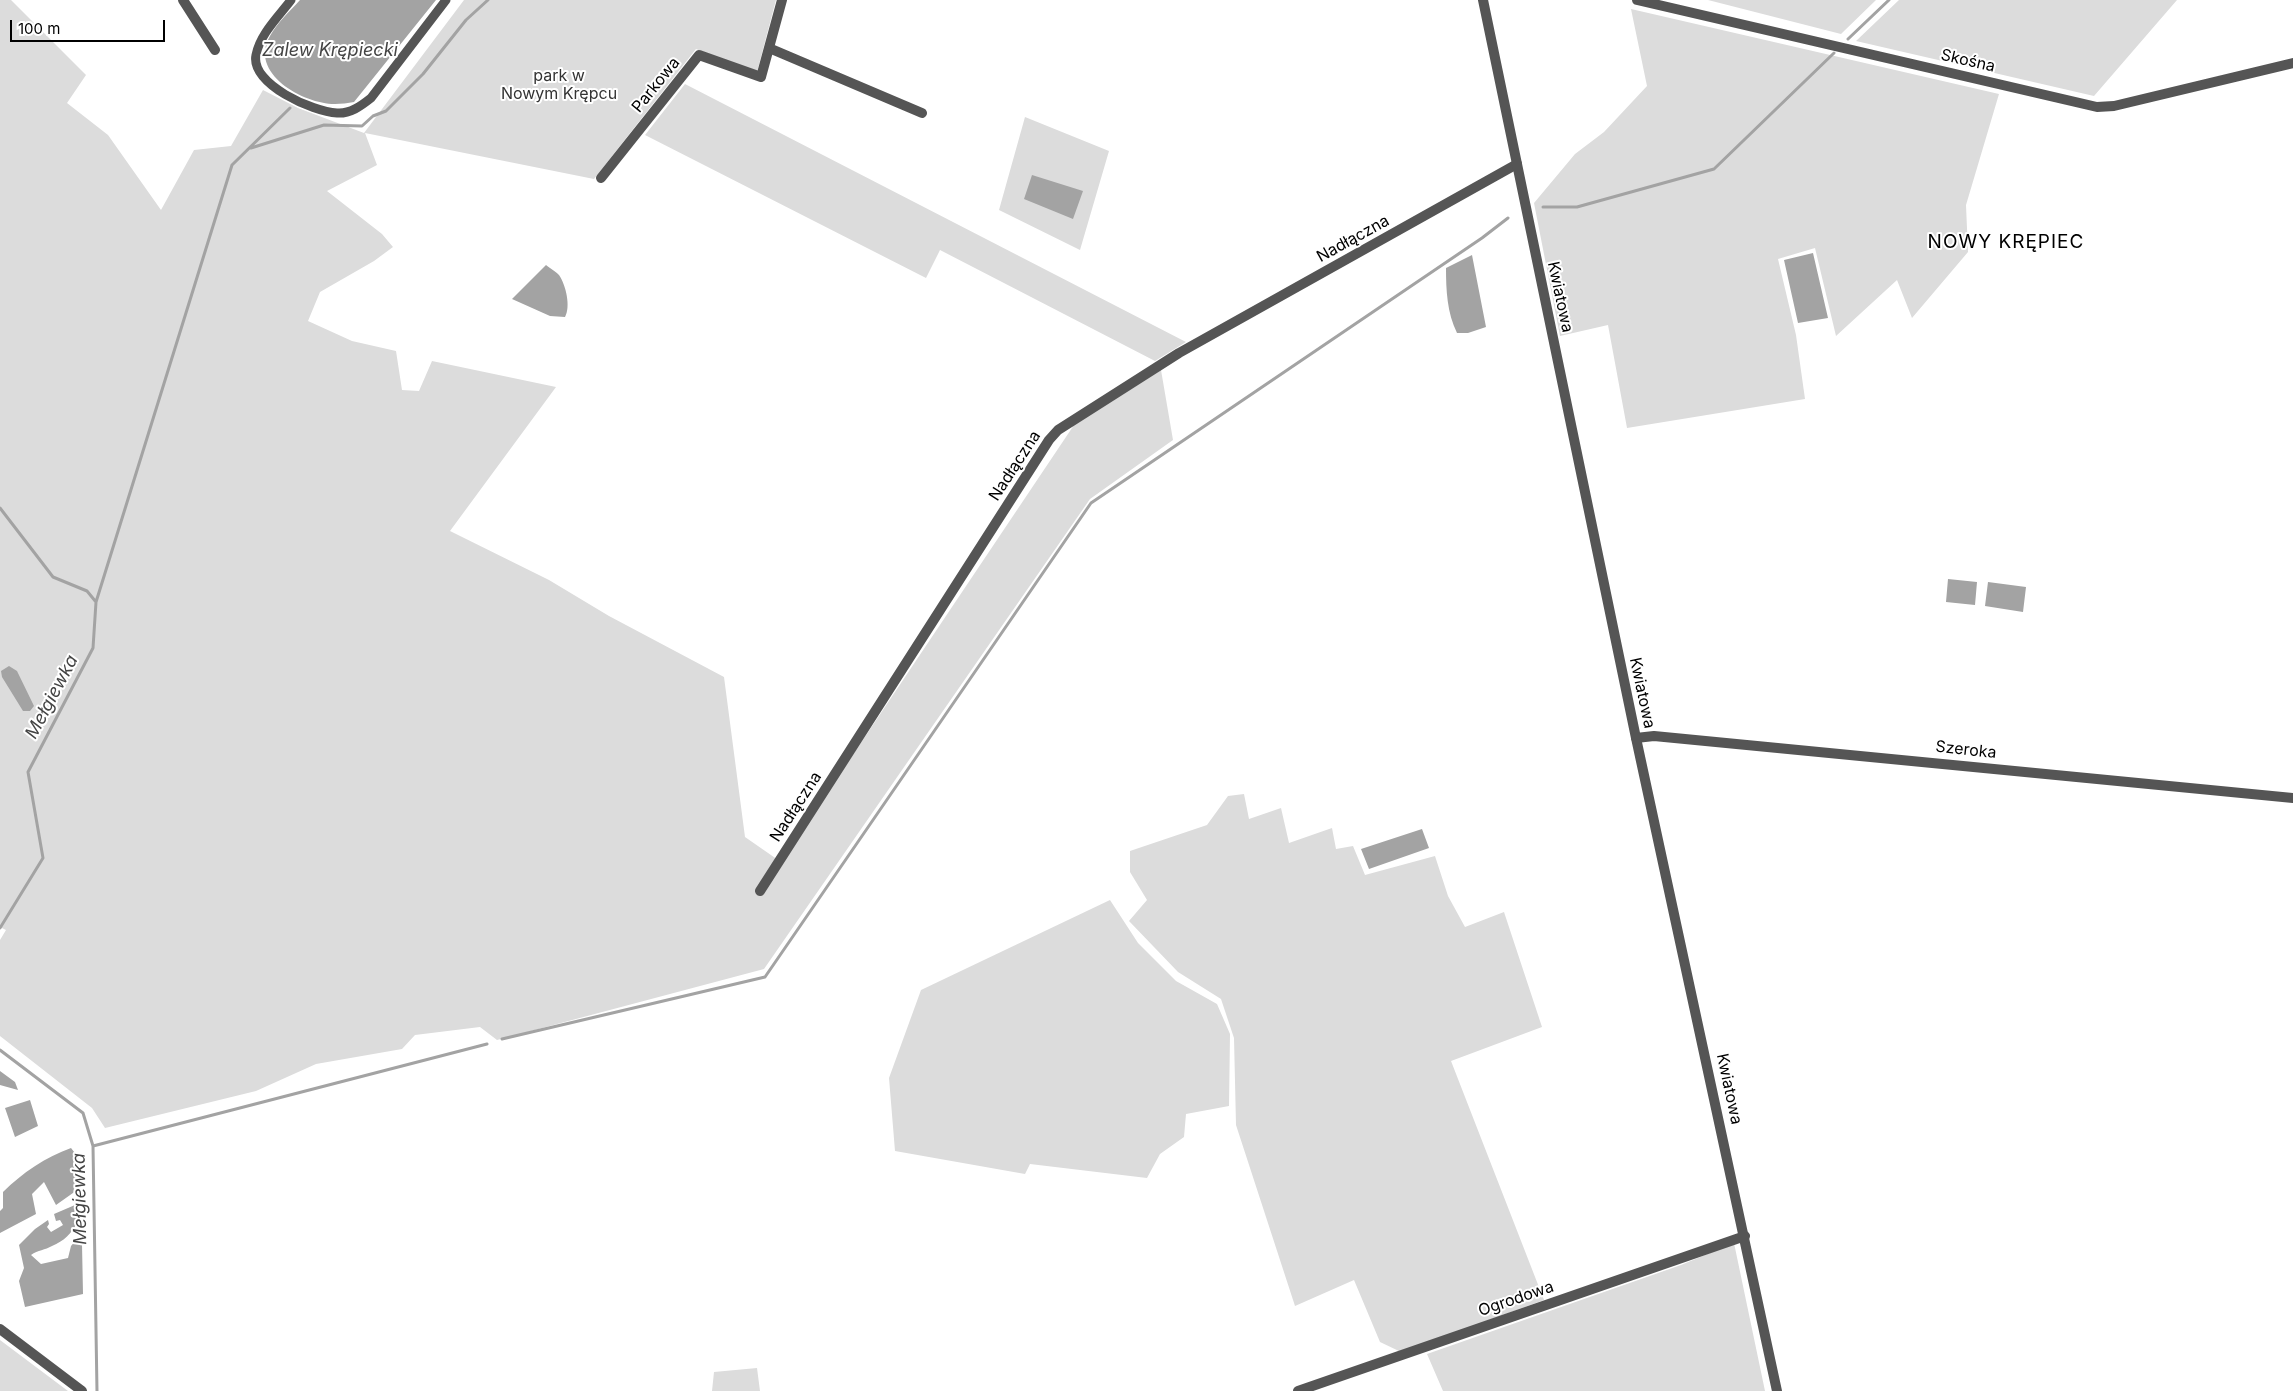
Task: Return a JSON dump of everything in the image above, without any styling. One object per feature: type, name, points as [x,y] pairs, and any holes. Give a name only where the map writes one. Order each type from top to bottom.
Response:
[{"type":"street","points":[[183,0],[215,50]]},
{"type":"street","points":[[291,0],[262,39],[256,56],[258,71],[267,80],[304,105],[337,114],[355,110],[371,98],[446,0]]},
{"type":"street","name":"Parkowa","points":[[600,178],[700,55],[762,77],[782,0]]},
{"type":"street","name":"Kwiatowa","points":[[1483,0],[1636,738],[1778,1391]]},
{"type":"street","name":"Skośna","points":[[1637,0],[2097,106],[2114,106],[2293,63]]},
{"type":"street","points":[[769,48],[922,113]]},
{"type":"street","name":"Nadłączna","points":[[760,891],[1049,440],[1058,430],[1179,353],[1517,164]]},
{"type":"street","name":"Szeroka","points":[[1636,738],[1654,736],[2293,798]]},
{"type":"street","name":"Ogrodowa","points":[[1298,1391],[1745,1236]]},
{"type":"street","points":[[0,1329],[82,1391]]},
{"type":"green space","name":"park w Nowym Krępcu","points":[[0,0],[11,0],[86,75],[67,103],[108,135],[161,210],[194,150],[231,146],[263,90],[298,108],[364,133],[464,0],[776,0],[757,72],[696,49],[594,179],[365,133],[377,165],[327,191],[382,234],[393,247],[374,261],[320,292],[308,321],[352,341],[396,351],[402,390],[419,391],[432,361],[556,387],[450,531],[549,580],[609,616],[724,677],[745,837],[781,862],[1074,425],[1161,370],[1173,440],[1090,499],[764,969],[497,1040],[480,1027],[415,1035],[402,1049],[316,1064],[256,1091],[105,1128],[92,1108],[0,1036],[0,940],[6,930],[0,927]]},
{"type":"green space","points":[[1708,0],[1876,0],[1841,34]]},
{"type":"green space","points":[[1899,0],[2177,0],[2094,96],[1856,41]]},
{"type":"green space","points":[[1631,9],[1999,94],[1966,205],[1968,252],[1912,318],[1897,280],[1836,336],[1815,248],[1778,259],[1796,335],[1805,399],[1627,428],[1608,325],[1560,336],[1534,203],[1575,154],[1604,132],[1647,86]]},
{"type":"green space","points":[[685,84],[1186,342],[1155,361],[940,250],[926,278],[645,135]]},
{"type":"green space","points":[[1025,117],[1109,151],[1080,250],[999,210]]},
{"type":"green space","points":[[1244,794],[1249,819],[1281,808],[1289,843],[1332,828],[1336,849],[1353,846],[1365,875],[1435,856],[1448,896],[1465,927],[1504,912],[1542,1027],[1451,1061],[1544,1300],[1401,1352],[1380,1342],[1354,1280],[1295,1306],[1236,1125],[1234,1038],[1221,999],[1178,972],[1129,921],[1147,900],[1130,872],[1130,851],[1207,825],[1228,796]]},
{"type":"green space","points":[[1110,900],[1138,943],[1176,981],[1217,1004],[1230,1034],[1229,1106],[1186,1114],[1184,1137],[1160,1154],[1147,1178],[1030,1164],[1025,1174],[895,1151],[889,1078],[921,990]]},
{"type":"green space","points":[[1734,1243],[1765,1391],[1443,1391],[1427,1354],[1681,1265]]},
{"type":"green space","points":[[0,1340],[68,1391],[0,1391]]},
{"type":"green space","points":[[757,1368],[760,1391],[712,1391],[714,1372]]},
{"type":"water","name":"Zalew Krępiecki","points":[[300,0],[436,0],[354,102],[335,104],[308,99],[295,92],[282,84],[272,74],[266,62],[265,50],[270,36]]},
{"type":"water","points":[[1032,175],[1083,191],[1073,219],[1024,199]]},
{"type":"water","points":[[1813,253],[1828,318],[1798,323],[1784,260]]},
{"type":"water","points":[[1472,255],[1486,327],[1468,333],[1457,333],[1449,309],[1446,268]]},
{"type":"water","points":[[546,265],[559,275],[564,284],[568,302],[565,317],[550,316],[512,299]]},
{"type":"water","points":[[1948,579],[1977,582],[1975,605],[1946,602]]},
{"type":"water","points":[[1988,582],[2026,587],[2023,612],[1985,606]]},
{"type":"water","points":[[9,666],[17,671],[34,706],[30,711],[23,711],[2,677],[1,671]]},
{"type":"water","points":[[1422,829],[1429,848],[1369,869],[1361,849]]},
{"type":"water","points":[[0,1071],[15,1082],[18,1090],[0,1085]]},
{"type":"water","points":[[30,1100],[38,1126],[15,1137],[5,1108]]},
{"type":"water","points":[[71,1148],[78,1157],[80,1188],[56,1205],[44,1182],[32,1194],[36,1214],[0,1233],[0,1211],[3,1208],[3,1192],[35,1166]]},
{"type":"water","points":[[75,1205],[79,1211],[79,1218],[70,1234],[56,1244],[31,1255],[41,1264],[68,1258],[71,1246],[77,1239],[82,1244],[83,1294],[25,1307],[19,1281],[24,1268],[19,1245],[35,1229],[48,1220],[49,1224],[47,1227],[51,1232],[63,1225],[60,1220],[56,1221],[54,1214]]},
{"type":"waterway","points":[[251,148],[324,125],[362,126],[373,116],[386,111],[423,74],[466,20],[488,0]]},
{"type":"waterway","points":[[1848,39],[1889,0]]},
{"type":"waterway","points":[[1543,207],[1577,207],[1714,169],[1834,53]]},
{"type":"waterway","points":[[96,602],[232,165],[290,108]]},
{"type":"waterway","points":[[502,1039],[765,977],[1091,503],[1482,238],[1508,218]]},
{"type":"waterway","name":"Mełgiewka","points":[[0,508],[53,577],[87,591],[96,602],[93,648],[28,772],[43,858],[0,928]]},
{"type":"waterway","points":[[93,1146],[487,1044]]},
{"type":"waterway","name":"Mełgiewka","points":[[0,1050],[83,1113],[93,1146],[97,1391]]},
{"type":"district","name":"NOWY KRĘPIEC","points":[[2006,242]]}]
